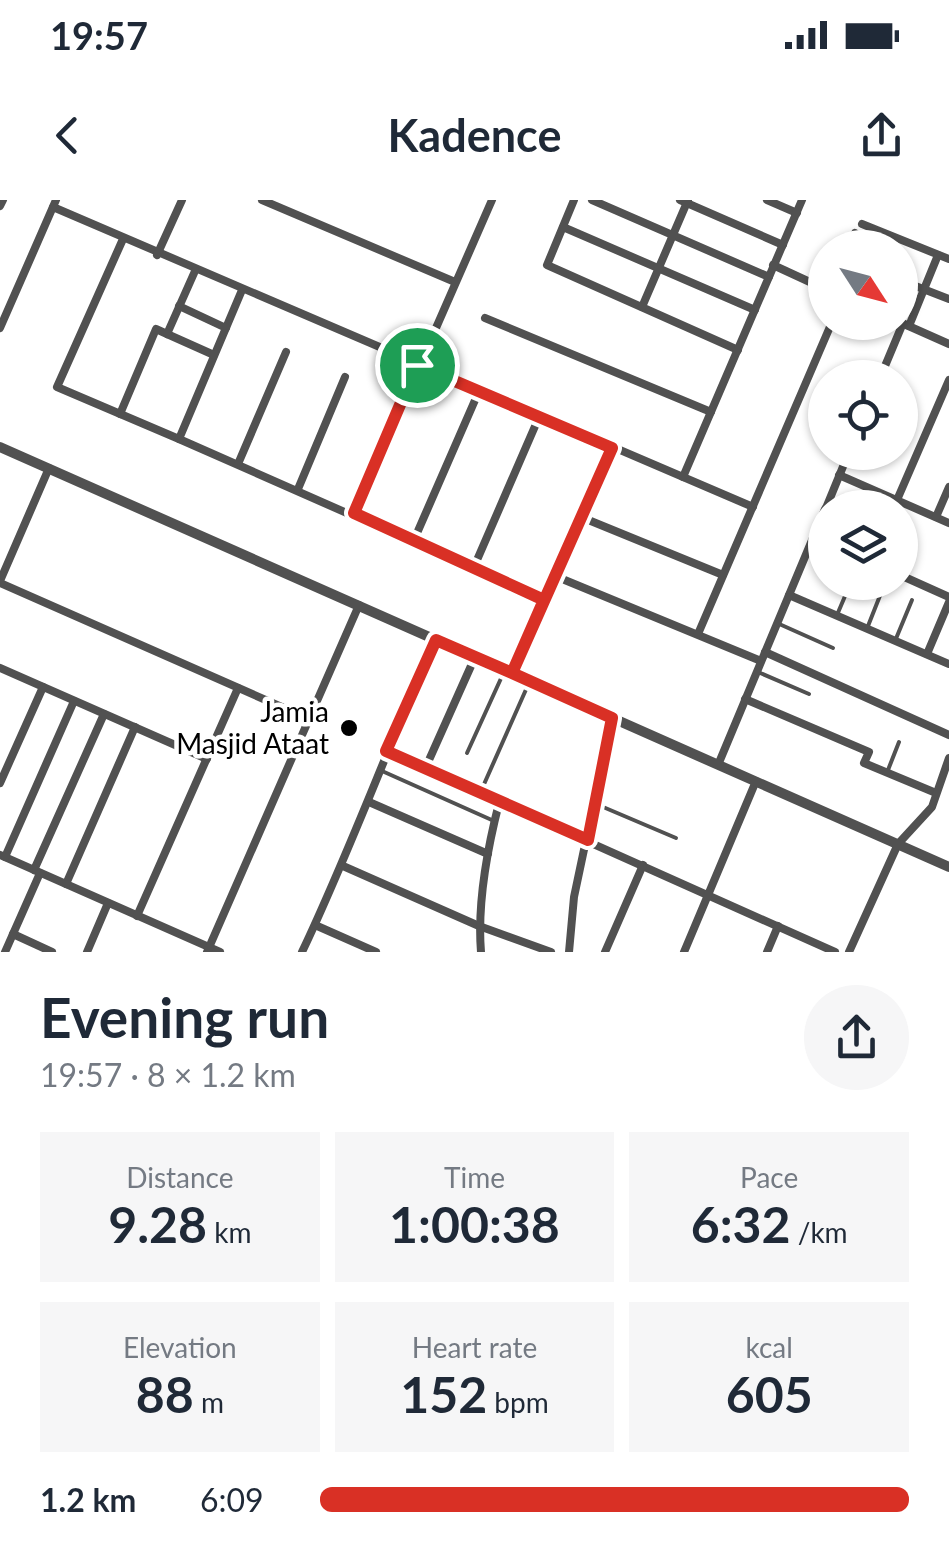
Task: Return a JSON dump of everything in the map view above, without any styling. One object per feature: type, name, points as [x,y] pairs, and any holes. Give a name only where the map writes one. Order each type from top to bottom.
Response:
[{"type":"street","points":[[157,255],[182,200]]},
{"type":"street","points":[[262,200],[455,282]]},
{"type":"street","points":[[354,513],[492,200]]},
{"type":"street","points":[[574,200],[547,265],[738,350]]},
{"type":"street","points":[[592,200],[768,278]]},
{"type":"street","points":[[767,200],[796,213]]},
{"type":"street","points":[[683,478],[802,200]]},
{"type":"street","points":[[642,307],[685,201],[782,245]]},
{"type":"street","points":[[0,328],[55,203],[157,255],[753,507]]},
{"type":"street","points":[[862,224],[949,259]]},
{"type":"street","points":[[563,227],[754,310]]},
{"type":"street","points":[[123,239],[58,387],[354,513],[544,600]]},
{"type":"street","points":[[918,300],[938,255]]},
{"type":"street","points":[[773,265],[808,280]]},
{"type":"street","points":[[167,334],[195,270]]},
{"type":"street","points":[[918,288],[949,299]]},
{"type":"street","points":[[178,439],[242,290]]},
{"type":"street","points":[[179,306],[226,328]]},
{"type":"street","points":[[484,318],[711,412]]},
{"type":"street","points":[[120,414],[156,329],[214,355]]},
{"type":"street","points":[[918,330],[949,344]]},
{"type":"street","points":[[698,634],[824,340]]},
{"type":"street","points":[[238,464],[286,352]]},
{"type":"street","points":[[298,490],[344,378]]},
{"type":"street","points":[[900,490],[949,380]]},
{"type":"street","points":[[414,540],[479,392]]},
{"type":"street","points":[[474,567],[538,417]]},
{"type":"street","points":[[0,447],[949,867]]},
{"type":"street","points":[[508,671],[612,448]]},
{"type":"street","points":[[49,468],[0,582],[309,720]]},
{"type":"street","points":[[833,490],[841,470]]},
{"type":"street","points":[[839,475],[873,490]]},
{"type":"street","points":[[936,517],[949,487]]},
{"type":"street","points":[[918,509],[949,523]]},
{"type":"street","points":[[581,517],[723,576]]},
{"type":"street","points":[[718,764],[808,550]]},
{"type":"street","points":[[555,576],[949,734]]},
{"type":"street","points":[[918,584],[949,600],[926,654]]},
{"type":"street","points":[[789,596],[949,664]]},
{"type":"street","points":[[208,950],[359,606]]},
{"type":"street","points":[[302,952],[343,866],[382,771],[386,751],[436,640]]},
{"type":"street","points":[[425,769],[475,657]]},
{"type":"street","points":[[0,680],[2,669],[207,759]]},
{"type":"street","points":[[0,783],[43,687]]},
{"type":"street","points":[[138,916],[238,688]]},
{"type":"street","points":[[746,699],[869,752],[864,764],[936,794]]},
{"type":"street","points":[[74,700],[2,856],[208,950],[220,952]]},
{"type":"street","points":[[4,948],[104,714]]},
{"type":"street","points":[[569,952],[574,896],[612,718]]},
{"type":"street","points":[[66,884],[135,728]]},
{"type":"street","points":[[386,751],[834,952]]},
{"type":"street","points":[[849,952],[898,844],[918,828],[932,808],[949,758]]},
{"type":"street","points":[[684,952],[756,782]]},
{"type":"street","points":[[369,802],[488,854]]},
{"type":"street","points":[[481,952],[479,926],[488,854],[500,802]]},
{"type":"street","points":[[605,952],[643,865]]},
{"type":"street","points":[[343,866],[479,926],[551,952]]},
{"type":"street","points":[[87,952],[108,903]]},
{"type":"street","points":[[315,925],[376,952]]},
{"type":"street","points":[[767,952],[778,926]]},
{"type":"street","points":[[13,934],[52,952]]},
{"type":"lane","points":[[837,616],[843,600]]},
{"type":"lane","points":[[867,629],[878,600]]},
{"type":"lane","points":[[895,641],[912,600]]},
{"type":"lane","points":[[777,623],[833,648]]},
{"type":"lane","points":[[467,752],[508,671]]},
{"type":"lane","points":[[757,672],[809,694]]},
{"type":"lane","points":[[480,794],[530,681]]},
{"type":"lane","points":[[886,772],[899,742]]},
{"type":"lane","points":[[382,771],[494,821]]},
{"type":"lane","points":[[596,804],[676,838]]},
{"type":"place","name":"Jamia Masjid Ataat","points":[[349,728]]},
{"type":"route","points":[[417,365],[354,513],[544,600],[512,673],[436,640],[386,751],[588,840],[612,718],[512,673],[612,448],[417,365]]}]
